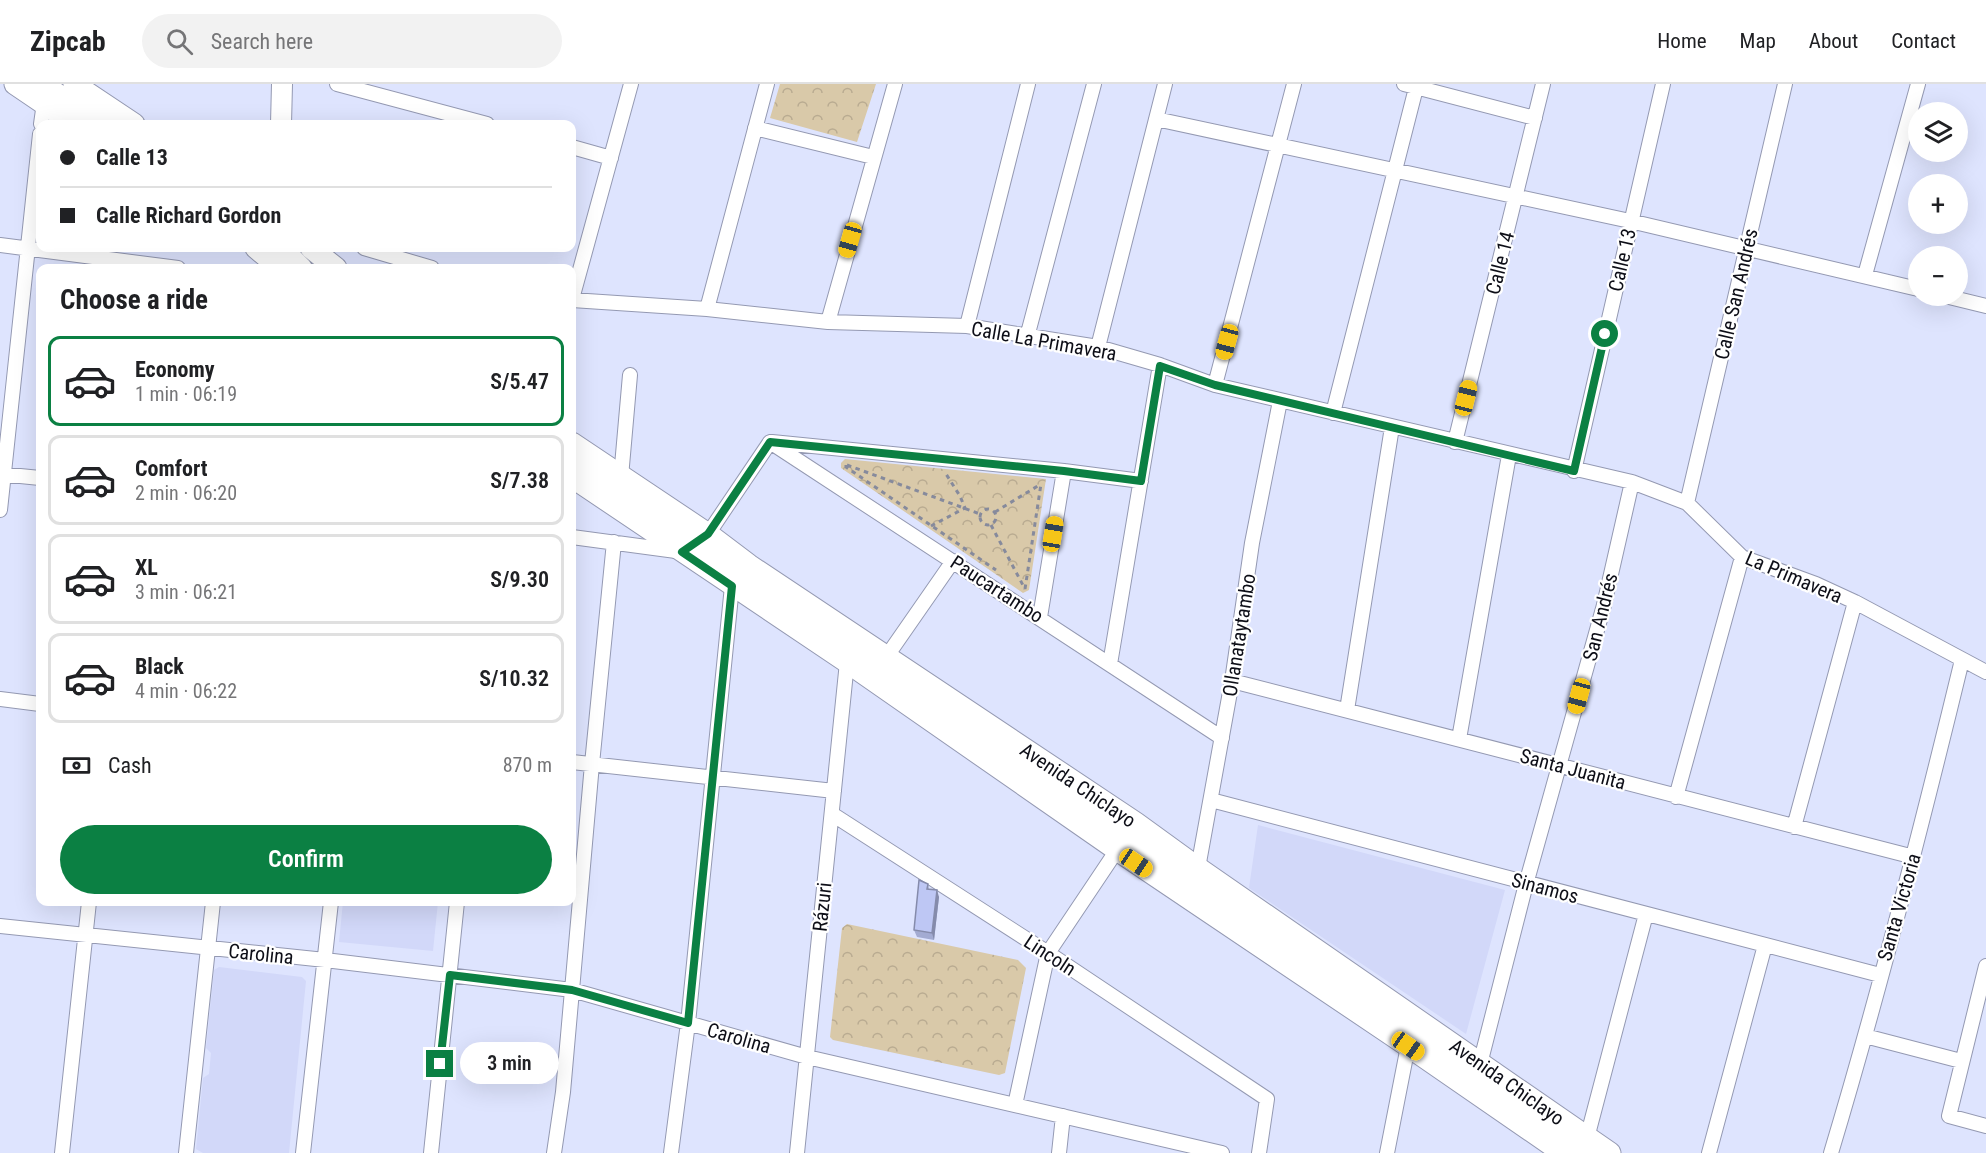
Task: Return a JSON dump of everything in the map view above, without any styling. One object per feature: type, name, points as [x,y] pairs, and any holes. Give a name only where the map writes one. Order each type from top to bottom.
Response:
[{"type":"main road","points":[[15,84],[43,94],[70,120]]},
{"type":"main road","points":[[74,84],[128,120]]},
{"type":"main road","points":[[261,252],[275,264]]},
{"type":"main road","points":[[315,252],[331,264]]},
{"type":"main road","name":"Avenida Chiclayo","points":[[576,446],[621,477],[695,543],[732,586],[847,662],[1117,850],[1563,1153]]},
{"type":"main road","name":"Avenida Chiclayo","points":[[576,479],[695,543],[749,565],[1136,823],[1480,1064],[1585,1146],[1610,1153]]},
{"type":"street","points":[[281,120],[282,84]]},
{"type":"street","points":[[337,84],[472,120]]},
{"type":"street","points":[[576,285],[631,84]]},
{"type":"street","points":[[706,309],[767,84]]},
{"type":"street","points":[[828,322],[895,84]]},
{"type":"street","points":[[967,326],[1028,84]]},
{"type":"street","points":[[1027,337],[1094,84]]},
{"type":"street","points":[[1098,346],[1165,84]]},
{"type":"street","points":[[1215,385],[1294,84]]},
{"type":"street","name":"Calle 14","points":[[1455,442],[1544,84]]},
{"type":"street","name":"Calle 13","points":[[1574,471],[1663,84]]},
{"type":"street","name":"Calle San Andrés","points":[[1687,503],[1785,84]]},
{"type":"street","points":[[1865,275],[1918,84]]},
{"type":"street","points":[[1333,413],[1395,170],[1412,85],[1535,118]]},
{"type":"street","points":[[41,120],[43,94],[95,120]]},
{"type":"street","points":[[1156,119],[1748,247],[1908,286]]},
{"type":"street","points":[[755,128],[873,158]]},
{"type":"street","points":[[576,148],[611,158]]},
{"type":"street","points":[[0,510],[2,474],[36,172]]},
{"type":"street","points":[[0,245],[36,249]]},
{"type":"street","points":[[54,252],[132,264]]},
{"type":"street","points":[[286,252],[298,264]]},
{"type":"street","points":[[378,252],[418,264]]},
{"type":"street","name":"Calle La Primavera","points":[[576,299],[706,309],[828,322],[967,326],[1027,337],[1098,346],[1215,385],[1574,471]]},
{"type":"street","points":[[1968,301],[1986,305]]},
{"type":"street","points":[[1110,664],[1160,366]]},
{"type":"street","points":[[621,477],[630,375]]},
{"type":"street","name":"Ollanataytambo","points":[[1198,868],[1232,681],[1252,543],[1280,401]]},
{"type":"street","points":[[1347,711],[1392,427]]},
{"type":"street","points":[[576,537],[614,542],[695,543],[770,442],[1064,471],[1141,481]]},
{"type":"street","name":"Paucartambo","points":[[770,442],[1222,738]]},
{"type":"street","points":[[1459,739],[1509,455]]},
{"type":"street","name":"Avenida Chiclayo","points":[[576,465],[1585,1146]]},
{"type":"street","points":[[1040,617],[1064,471]]},
{"type":"street","name":"La Primavera","points":[[1574,471],[1632,483],[1687,503],[1742,557],[1816,584],[1855,602],[1986,672]]},
{"type":"street","points":[[2,474],[36,478]]},
{"type":"street","name":"San Andrés","points":[[1480,1064],[1604,605],[1632,483]]},
{"type":"street","points":[[554,1153],[563,1092],[614,542]]},
{"type":"street","points":[[1676,797],[1742,557]]},
{"type":"street","points":[[886,656],[953,561]]},
{"type":"street","points":[[671,1153],[688,1023],[732,586]]},
{"type":"street","points":[[1794,827],[1855,602]]},
{"type":"street","name":"Santa Victoria","points":[[1831,1153],[1914,857],[1962,660]]},
{"type":"street","name":"Rázuri","points":[[797,1153],[847,662]]},
{"type":"street","name":"Santa Juanita","points":[[1232,681],[1914,857]]},
{"type":"street","points":[[0,699],[36,704]]},
{"type":"street","points":[[576,762],[834,791]]},
{"type":"street","name":"Sinamos","points":[[1211,800],[1880,975]]},
{"type":"street","name":"Lincoln","points":[[832,814],[1048,953],[1267,1099],[1259,1153]]},
{"type":"street","points":[[1015,1105],[1048,953],[1117,850]]},
{"type":"street","points":[[62,1153],[89,906]]},
{"type":"street","points":[[186,1153],[213,906]]},
{"type":"street","points":[[303,1153],[331,906]]},
{"type":"street","points":[[430,1153],[457,906]]},
{"type":"street","points":[[1585,1146],[1646,914]]},
{"type":"street","name":"Carolina","points":[[0,926],[325,960],[572,990],[807,1057],[1063,1116],[1178,1148],[1222,1153]]},
{"type":"street","points":[[1709,1153],[1765,945]]},
{"type":"street","points":[[1986,966],[1979,1019],[1961,1061],[1949,1116],[1986,1126]]},
{"type":"street","points":[[1865,1035],[1961,1061]]},
{"type":"street","points":[[1387,1153],[1408,1046]]},
{"type":"street","points":[[1059,1153],[1063,1116]]},
{"type":"path","points":[[980,514],[846,465],[1002,575]]},
{"type":"path","points":[[946,474],[965,508]]},
{"type":"path","points":[[991,525],[1023,588],[1041,484],[995,512]]},
{"type":"path","points":[[931,526],[965,508]]},
{"type":"path","points":[[987,509],[995,512],[996,520],[991,525],[986,526],[979,519],[980,514],[987,509]]},
{"type":"shaded area","points":[[1258,825],[1505,890],[1466,1034],[1249,888]]},
{"type":"shaded area","points":[[343,906],[438,906],[433,951],[339,942]]},
{"type":"shaded area","points":[[219,967],[302,977],[306,981],[289,1153],[203,1153],[196,1149],[203,1078],[209,1074],[211,1053],[206,1048],[214,970]]},
{"type":"green space","points":[[780,84],[876,84],[857,142],[770,118]]},
{"type":"green space","points":[[845,459],[1046,479],[1029,590],[1023,593],[841,468],[841,463]]},
{"type":"green space","points":[[847,924],[1018,960],[1026,968],[1005,1073],[999,1075],[833,1040],[830,1037],[842,928]]},
{"type":"building","points":[[919,880],[928,884],[927,889],[937,890],[932,933],[914,930]]},
{"type":"route","points":[[440,1064],[450,975],[572,990],[688,1023],[732,586],[682,552],[708,534],[770,442],[1064,471],[1141,481],[1160,366],[1215,385],[1574,471],[1605,334]]}]
